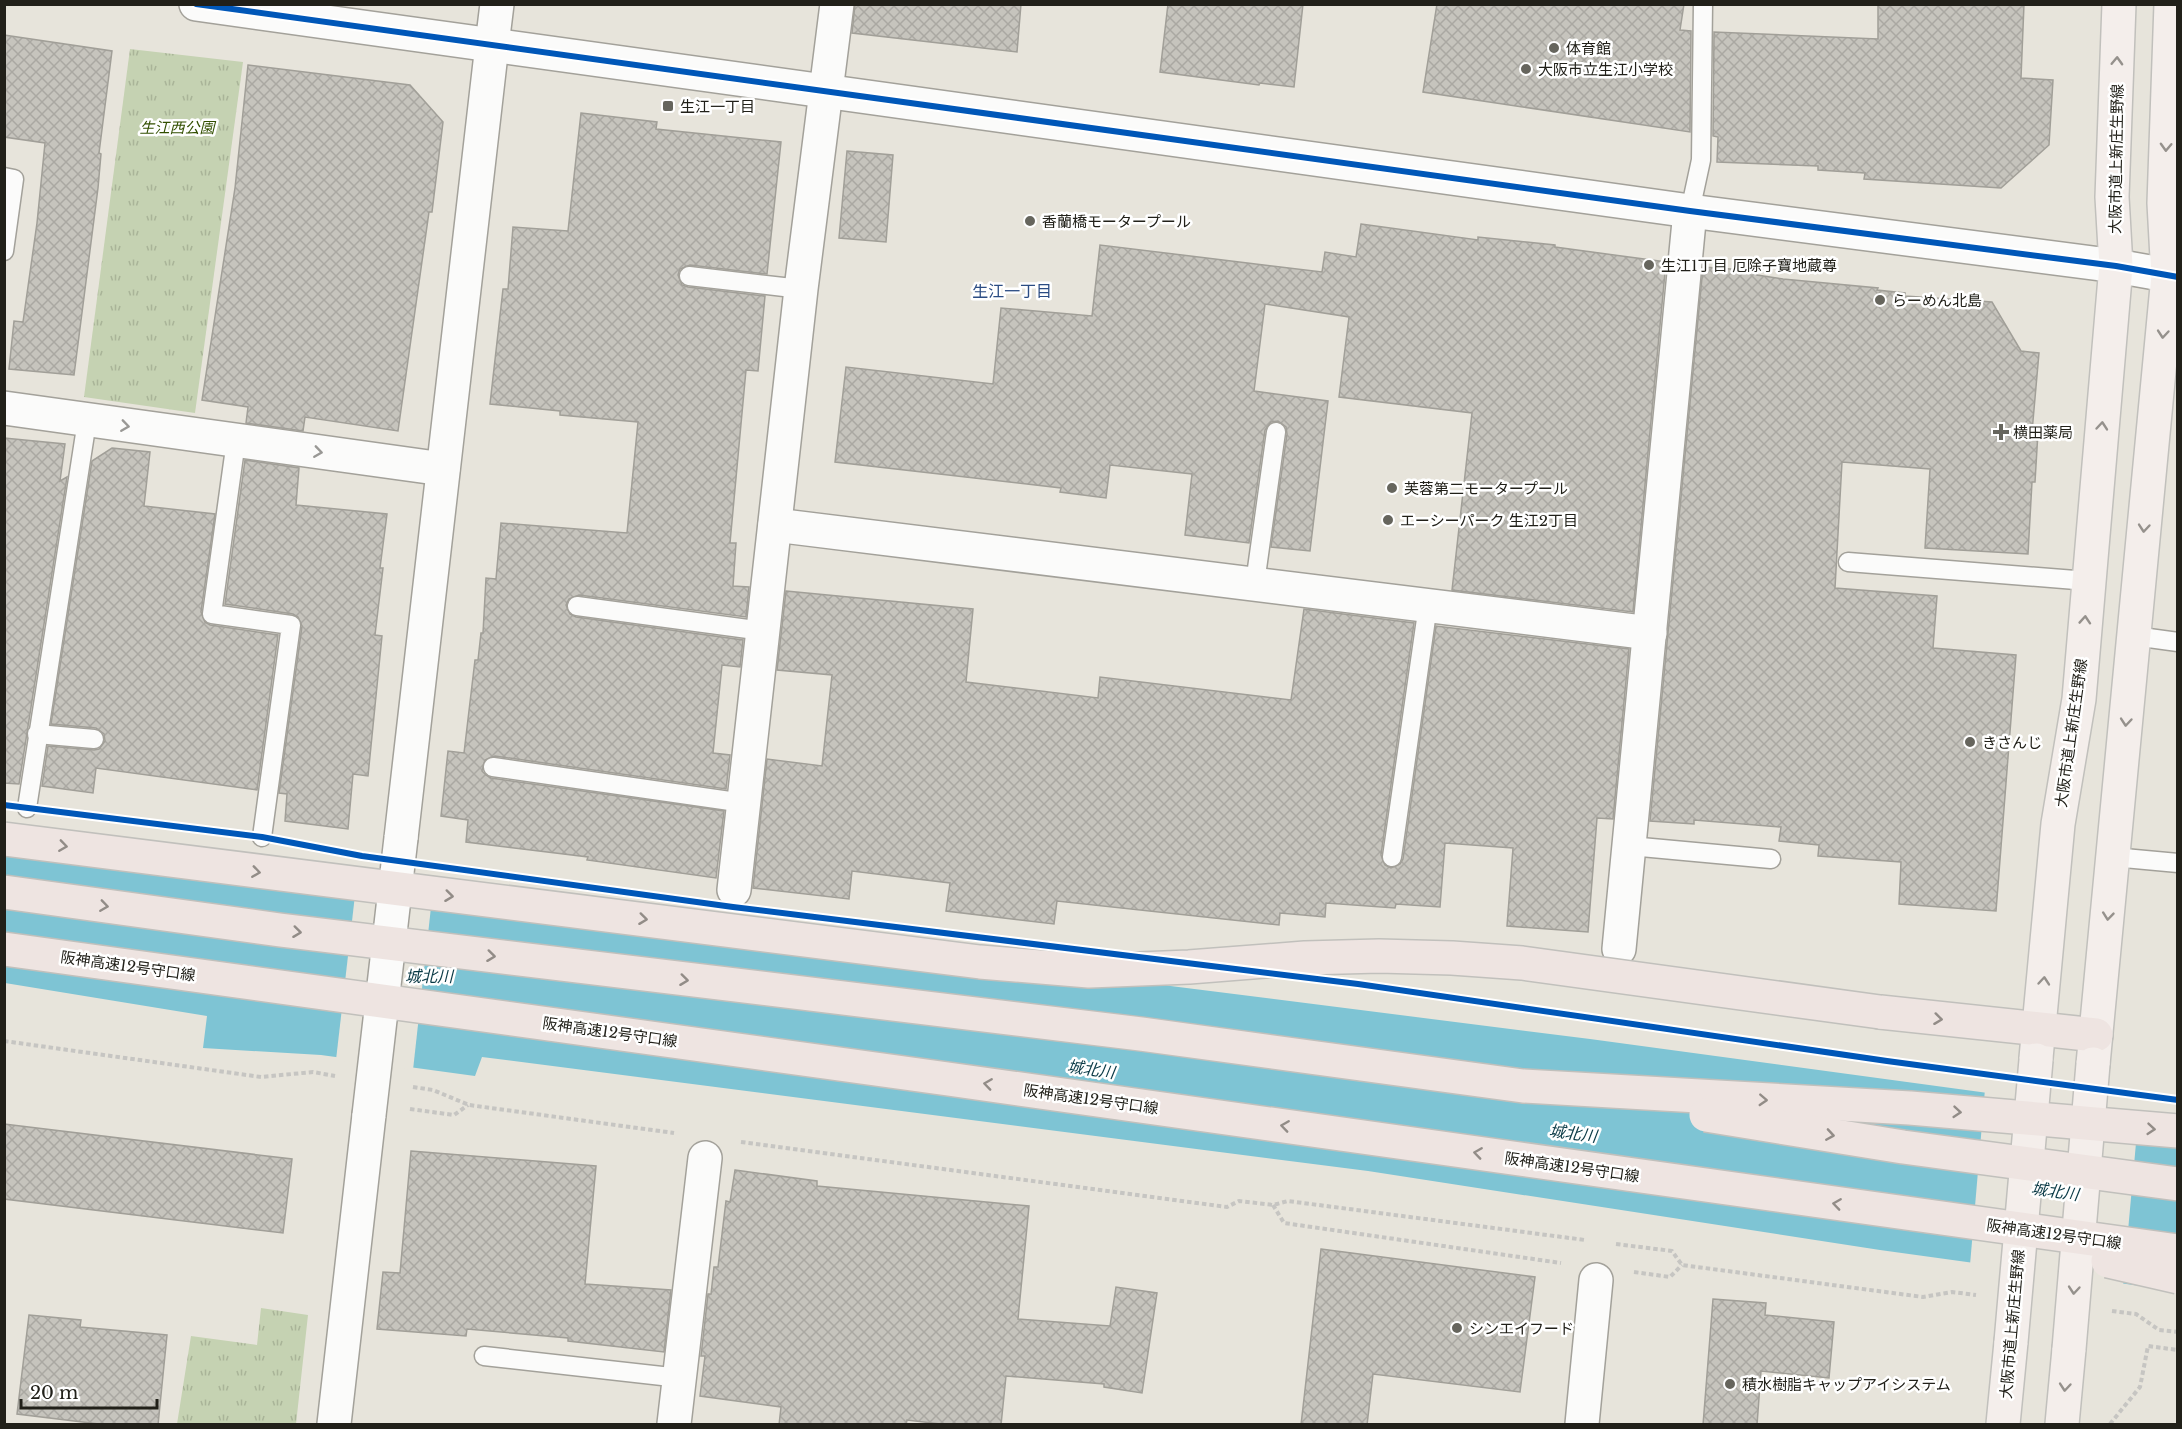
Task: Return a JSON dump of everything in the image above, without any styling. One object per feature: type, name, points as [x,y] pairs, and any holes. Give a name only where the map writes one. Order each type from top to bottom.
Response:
[{"type":"highway","points":[[4,839],[980,962],[1089,971],[1189,967],[1305,958],[1379,956],[1522,963],[1880,1012],[2037,1045],[2095,1050]]},
{"type":"highway","points":[[4,892],[292,932],[1141,1034],[1523,1086],[1903,1147],[2178,1184]]},
{"type":"highway","name":"阪神高速12号守口線","points":[[4,949],[2178,1251]]},
{"type":"highway","points":[[1523,1086],[1910,1108],[2178,1131]]},
{"type":"highway","points":[[1895,1212],[2178,1277]]},
{"type":"main road","name":"大阪市道上新庄生野線","points":[[2003,1425],[2058,824],[2079,699],[2116,266],[2112,197],[2119,4]]},
{"type":"main road","points":[[2062,1425],[2134,636],[2173,276],[2164,203],[2171,4]]},
{"type":"street","points":[[196,4],[1690,211],[2116,266],[2173,276]]},
{"type":"street","points":[[334,1425],[497,4]]},
{"type":"street","points":[[734,890],[801,289],[837,4]]},
{"type":"street","points":[[1619,949],[1690,211]]},
{"type":"street","points":[[4,408],[443,469]]},
{"type":"street","points":[[775,525],[1650,633]]},
{"type":"street","points":[[674,1425],[707,1144]]},
{"type":"street","points":[[1582,1425],[1596,1280]]},
{"type":"lane","points":[[1690,211],[1701,160],[1703,4]]},
{"type":"lane","points":[[4,177],[14,179],[4,251]]},
{"type":"lane","points":[[689,276],[801,289]]},
{"type":"lane","points":[[27,808],[87,421]]},
{"type":"lane","points":[[1255,583],[1276,432]]},
{"type":"lane","points":[[236,441],[212,614],[291,625],[262,837]]},
{"type":"lane","points":[[1848,562],[2088,581]]},
{"type":"lane","points":[[1392,857],[1428,605]]},
{"type":"lane","points":[[577,606],[764,630]]},
{"type":"lane","points":[[2134,636],[2178,642]]},
{"type":"lane","points":[[37,734],[94,739]]},
{"type":"lane","points":[[494,767],[744,802]]},
{"type":"lane","points":[[1630,846],[1771,859]]},
{"type":"lane","points":[[2114,857],[2178,863]]},
{"type":"lane","points":[[484,1356],[680,1378]]},
{"type":"path","points":[[4,1041],[261,1077],[313,1072],[346,1077]]},
{"type":"path","points":[[412,1087],[433,1090],[469,1105],[707,1144],[1227,1207],[1239,1201],[1273,1205],[1288,1201],[1591,1240]]},
{"type":"path","points":[[408,1109],[454,1115],[469,1105]]},
{"type":"path","points":[[1273,1205],[1284,1223],[1563,1263]]},
{"type":"path","points":[[1614,1243],[1672,1251],[1682,1265],[1923,1298],[1952,1292],[1986,1296]]},
{"type":"path","points":[[1670,1276],[1682,1265]]},
{"type":"path","points":[[2102,1310],[2136,1314],[2159,1330],[2178,1332]]},
{"type":"path","points":[[2110,1425],[2140,1387],[2148,1346],[2178,1350]]},
{"type":"green space","name":"生江西公園","points":[[130,49],[243,62],[195,413],[84,397]]},
{"type":"green space","points":[[261,1308],[308,1315],[296,1424],[177,1424],[191,1336],[257,1345]]},
{"type":"water","name":"城北川","points":[[5,823],[1075,974],[1590,1039],[2129,1112],[2177,1121],[2177,1291],[1880,1250],[1368,1171],[482,1057],[475,1076],[321,1055],[203,1048],[207,1016],[5,983]]},
{"type":"pier","points":[[358,869],[434,880],[413,1070],[336,1060]]},
{"type":"pier","points":[[1985,1089],[2139,1110],[2123,1286],[1970,1265]]},
{"type":"building","points":[[855,4],[1021,4],[1017,52],[852,33]]},
{"type":"building","points":[[1168,4],[1303,4],[1294,87],[1260,83],[1259,85],[1160,72]]},
{"type":"building","name":"体育館","points":[[1437,4],[1684,4],[1680,30],[1691,31],[1690,132],[1423,92]]},
{"type":"building","points":[[1878,4],[2024,4],[2021,78],[2053,80],[2049,145],[2001,188],[1864,179],[1865,173],[1818,170],[1818,166],[1717,162],[1718,137],[1713,136],[1714,32],[1878,39]]},
{"type":"building","points":[[4,35],[112,51],[99,153],[101,154],[98,188],[74,375],[9,369],[14,321],[23,322],[37,223],[45,143],[4,137]]},
{"type":"building","points":[[248,65],[410,85],[443,122],[432,212],[429,212],[398,431],[305,417],[303,431],[246,423],[248,407],[202,400],[235,188]]},
{"type":"building","points":[[581,113],[657,122],[656,129],[781,142],[767,274],[690,265],[680,269],[678,275],[682,285],[688,287],[765,296],[758,371],[746,370],[730,543],[736,543],[733,586],[749,587],[746,617],[579,595],[569,599],[566,605],[570,614],[576,617],[743,640],[740,667],[722,665],[713,753],[730,755],[726,789],[495,756],[485,760],[482,771],[491,778],[724,811],[716,878],[587,860],[588,857],[466,842],[468,820],[441,816],[448,751],[464,753],[475,660],[478,660],[481,633],[483,633],[486,578],[496,579],[501,523],[627,533],[638,422],[560,415],[560,411],[490,404],[503,289],[508,289],[513,227],[568,231]]},
{"type":"building","points":[[847,151],[893,155],[886,242],[839,238]]},
{"type":"building","points":[[1361,224],[1478,240],[1478,237],[1555,245],[1555,247],[1666,262],[1633,612],[1452,590],[1472,413],[1339,397],[1349,317],[1265,304],[1254,391],[1328,401],[1310,551],[1271,547],[1287,434],[1286,427],[1278,421],[1271,422],[1265,430],[1249,543],[1185,535],[1192,474],[1110,465],[1106,498],[1060,492],[1061,488],[835,462],[846,367],[993,384],[1001,308],[1092,316],[1100,245],[1322,272],[1325,252],[1356,257]]},
{"type":"building","points":[[1703,267],[1757,271],[1757,275],[1783,279],[1878,288],[1877,290],[1905,293],[1905,296],[1992,302],[2021,351],[2039,353],[2032,432],[2038,432],[2035,482],[2032,482],[2028,554],[1925,548],[1930,469],[1842,462],[1835,588],[1937,596],[1933,648],[2016,655],[1996,911],[1899,904],[1901,862],[1818,856],[1819,845],[1779,841],[1781,827],[1694,820],[1694,824],[1650,821]]},
{"type":"building","points":[[4,438],[65,444],[60,481],[67,477],[19,784],[4,783]]},
{"type":"building","points":[[112,448],[150,452],[144,506],[215,514],[201,612],[205,622],[210,625],[278,635],[257,790],[96,768],[93,793],[42,786],[48,746],[94,750],[99,749],[105,741],[104,734],[96,728],[51,724],[92,461]]},
{"type":"building","points":[[245,460],[299,468],[296,505],[387,514],[375,635],[382,636],[368,776],[353,774],[348,829],[285,821],[287,794],[279,793],[302,626],[298,617],[293,614],[225,604]]},
{"type":"building","points":[[786,591],[973,609],[966,682],[1098,698],[1100,677],[1291,700],[1304,609],[1414,623],[1381,855],[1385,865],[1391,868],[1400,864],[1403,859],[1436,626],[1629,649],[1613,819],[1597,818],[1588,932],[1507,926],[1513,848],[1445,843],[1440,907],[1396,904],[1395,908],[1326,903],[1325,917],[1280,913],[1279,925],[1057,901],[1054,924],[946,911],[950,883],[852,871],[849,899],[753,888],[767,759],[822,766],[832,675],[777,670]]},
{"type":"building","points":[[4,1124],[292,1159],[283,1233],[4,1199]]},
{"type":"building","points":[[411,1151],[596,1166],[585,1284],[671,1290],[664,1352],[568,1341],[568,1338],[467,1329],[466,1336],[377,1329],[383,1272],[400,1273]]},
{"type":"building","points":[[735,1170],[817,1181],[817,1186],[1029,1206],[1018,1319],[1110,1326],[1116,1287],[1157,1293],[1142,1393],[1104,1387],[1104,1384],[1006,1376],[1001,1425],[949,1425],[907,1420],[906,1425],[779,1425],[781,1407],[700,1396],[705,1356],[701,1356],[708,1294],[711,1294],[714,1267],[718,1267],[726,1201],[730,1202]]},
{"type":"building","points":[[1321,1249],[1535,1277],[1520,1392],[1373,1374],[1367,1425],[1301,1425]]},
{"type":"building","points":[[1713,1299],[1766,1303],[1765,1315],[1834,1322],[1829,1378],[1761,1371],[1757,1425],[1703,1425]]},
{"type":"building","points":[[29,1315],[81,1320],[80,1327],[167,1335],[158,1425],[107,1425],[17,1414]]},
{"type":"cycle path","points":[[196,4],[1690,211],[2116,266],[2178,277]]},
{"type":"cycle path","points":[[4,805],[262,837],[362,856],[733,907],[1358,984],[1887,1061],[2178,1100]]},
{"type":"place","name":"体育館","points":[[1554,48]]},
{"type":"place","name":"大阪市立生江小学校","points":[[1526,69]]},
{"type":"place","name":"生江一丁目","points":[[668,106]]},
{"type":"place","name":"香蘭橋モータープール","points":[[1030,221]]},
{"type":"place","name":"生江1丁目 厄除子寶地蔵尊","points":[[1649,265]]},
{"type":"place","name":"らーめん北島","points":[[1880,300]]},
{"type":"place","name":"横田薬局","points":[[2001,432]]},
{"type":"place","name":"芙蓉第二モータープール","points":[[1392,488]]},
{"type":"place","name":"エーシーパーク 生江2丁目","points":[[1388,520]]},
{"type":"place","name":"きさんじ","points":[[1970,742]]},
{"type":"place","name":"シンエイフード","points":[[1457,1328]]},
{"type":"place","name":"積水樹脂キャップアイシステム","points":[[1730,1384]]},
{"type":"district","name":"生江一丁目","points":[[1012,291]]}]
